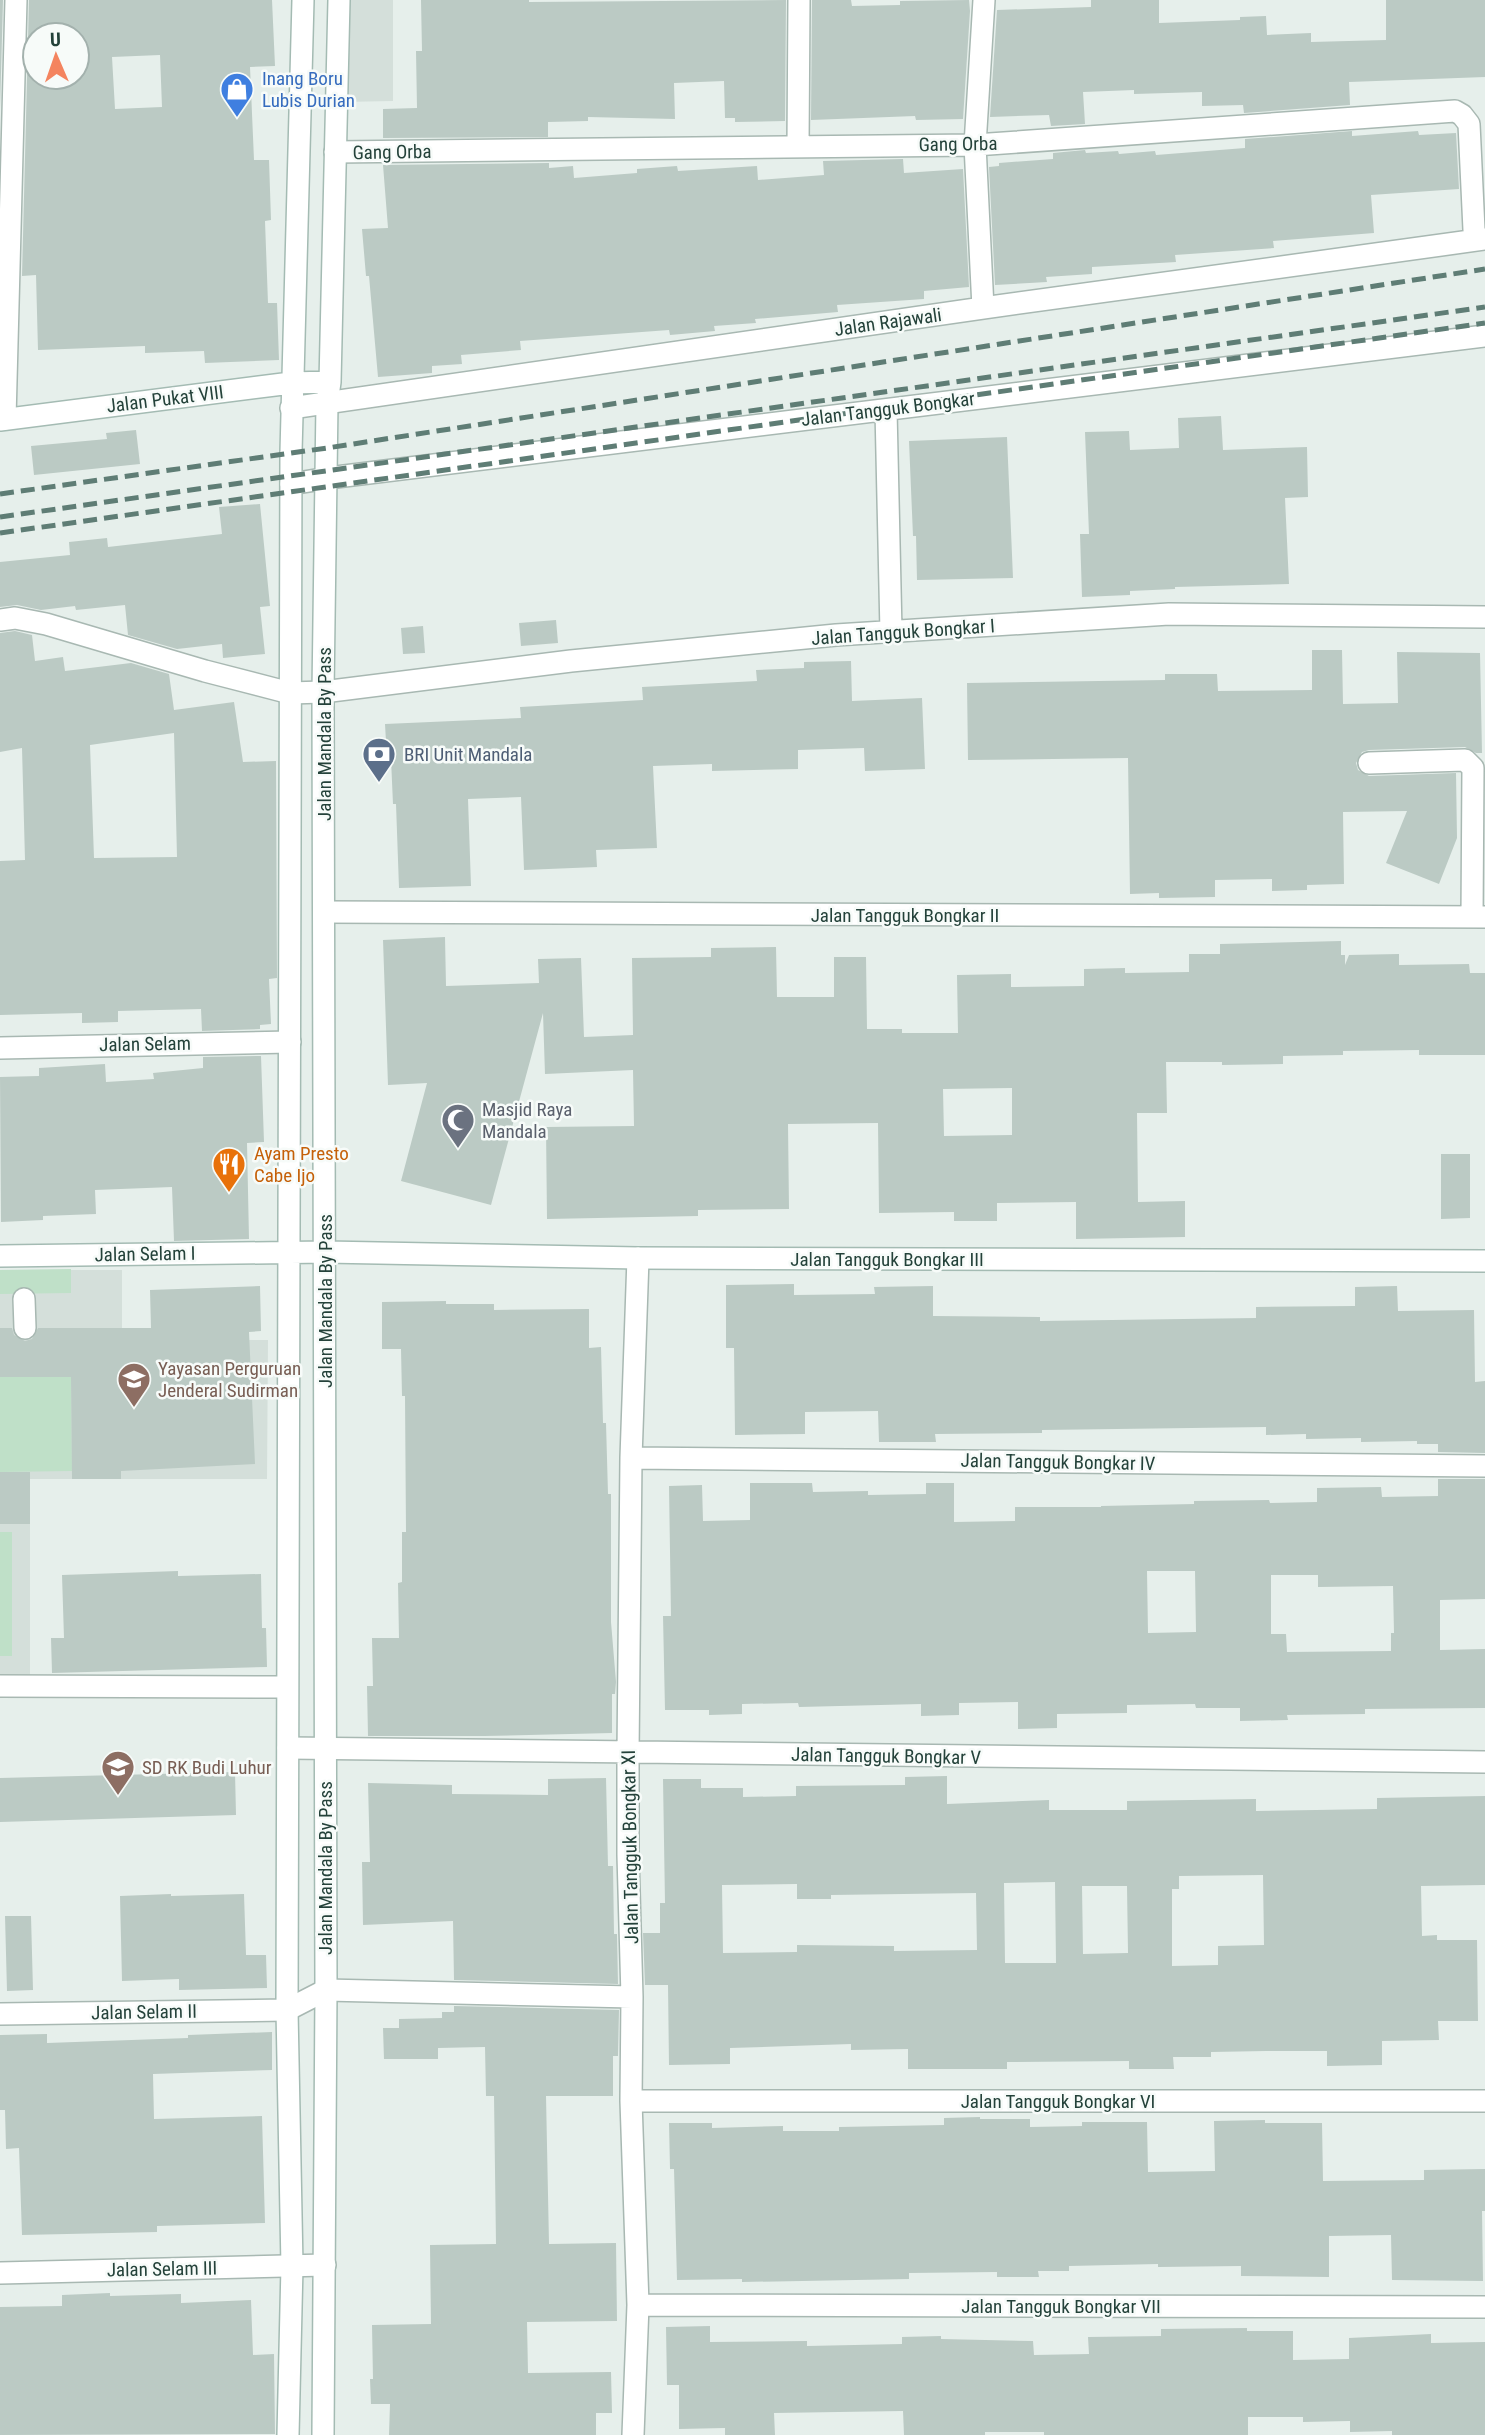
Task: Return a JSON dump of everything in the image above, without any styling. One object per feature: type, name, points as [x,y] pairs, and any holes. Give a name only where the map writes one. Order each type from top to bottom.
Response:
[{"type":"street","points":[[3,420],[16,0]]},
{"type":"street","name":"Jalan Mandala By Pass","points":[[288,2435],[292,2266],[287,2010],[291,383],[300,173],[303,0]]},
{"type":"street","name":"Jalan Mandala By Pass","points":[[323,2435],[326,1252],[323,692],[339,0]]},
{"type":"street","points":[[798,146],[799,0]]},
{"type":"street","points":[[983,308],[975,145],[984,0]]},
{"type":"street","name":"Gang Orba","points":[[335,152],[975,145],[1455,111],[1462,114],[1469,124],[1480,234]]},
{"type":"street","name":"Jalan Rajawali","points":[[291,408],[329,393],[983,308],[1480,234]]},
{"type":"street","name":"Jalan Tangguk Bongkar","points":[[291,484],[1485,336]]},
{"type":"street","name":"Jalan Pukat VIII","points":[[3,420],[291,383],[329,393]]},
{"type":"street","points":[[886,410],[891,632]]},
{"type":"street","name":"Jalan Tangguk Bongkar I","points":[[0,620],[15,618],[46,624],[290,693],[323,692],[571,661],[836,635],[1169,614],[1485,617]]},
{"type":"street","points":[[1369,763],[1465,760],[1473,768],[1478,917]]},
{"type":"street","name":"Jalan Tangguk Bongkar II","points":[[325,912],[1478,917]]},
{"type":"street","name":"Jalan Selam","points":[[0,1048],[290,1042]]},
{"type":"street","name":"Jalan Tangguk Bongkar III","points":[[289,1252],[638,1258],[1485,1261]]},
{"type":"street","name":"Jalan Selam I","points":[[0,1256],[289,1252]]},
{"type":"street","name":"Jalan Tangguk Bongkar XI","points":[[632,2435],[638,2305],[631,2101],[628,1753],[631,1458],[638,1258]]},
{"type":"street","points":[[24,1298],[25,1328]]},
{"type":"street","name":"Jalan Tangguk Bongkar IV","points":[[631,1458],[1485,1466]]},
{"type":"street","points":[[0,1686],[287,1687]]},
{"type":"street","name":"Jalan Tangguk Bongkar V","points":[[288,1748],[1485,1762]]},
{"type":"street","points":[[287,2010],[326,1990],[632,1997]]},
{"type":"street","name":"Jalan Selam II","points":[[0,2014],[287,2010]]},
{"type":"street","name":"Jalan Tangguk Bongkar VI","points":[[631,2101],[1485,2101]]},
{"type":"street","name":"Jalan Selam III","points":[[0,2273],[324,2265]]},
{"type":"street","name":"Jalan Tangguk Bongkar VII","points":[[638,2305],[1485,2307]]},
{"type":"shaded area","points":[[341,0],[393,0],[393,101],[342,102]]},
{"type":"shaded area","name":"Yayasan Perguruan Jenderal Sudirman","points":[[0,1270],[122,1270],[122,1339],[268,1340],[267,1479],[30,1479],[30,1678],[0,1678]]},
{"type":"green space","points":[[71,1269],[71,1293],[0,1294],[0,1270]]},
{"type":"green space","points":[[0,1377],[71,1377],[72,1471],[0,1472]]},
{"type":"green space","points":[[0,1532],[12,1532],[12,1656],[0,1656]]},
{"type":"building","points":[[0,0],[3,0],[0,109]]},
{"type":"building","points":[[29,0],[272,0],[275,66],[250,67],[254,160],[269,160],[271,220],[265,221],[268,303],[277,303],[279,360],[205,363],[204,351],[145,353],[145,346],[38,350],[36,275],[22,276],[27,91],[91,91],[91,21],[28,21]],"holes":[[[160,55],[162,107],[115,109],[112,57]]]},
{"type":"building","points":[[421,0],[786,0],[785,121],[735,122],[735,118],[725,118],[724,81],[674,83],[675,119],[588,117],[588,121],[548,122],[548,137],[383,138],[383,109],[417,108],[416,51],[422,51]]},
{"type":"building","points":[[812,0],[851,0],[852,6],[900,5],[900,1],[969,0],[963,119],[916,120],[915,116],[811,120]]},
{"type":"building","points":[[1091,0],[1159,0],[1159,23],[1240,20],[1240,17],[1266,16],[1267,35],[1311,33],[1311,42],[1386,40],[1386,0],[1485,0],[1485,77],[1349,82],[1350,105],[1244,113],[1243,105],[1202,106],[1202,92],[1083,92],[1085,124],[1051,126],[1049,115],[990,117],[997,10],[1091,7]]},
{"type":"building","points":[[1352,131],[1352,136],[1418,131],[1419,135],[1456,133],[1459,189],[1371,195],[1374,233],[1273,241],[1274,248],[1175,255],[1176,262],[1092,267],[1092,274],[1046,277],[1047,282],[995,285],[989,167],[999,166],[999,163],[1053,159],[1053,153],[1085,150],[1086,153],[1118,151],[1119,154],[1155,151],[1156,155],[1245,148],[1245,139]]},
{"type":"building","points":[[903,159],[904,173],[963,169],[969,287],[924,291],[924,299],[837,305],[838,312],[755,319],[756,323],[714,326],[715,331],[670,335],[669,330],[520,341],[521,350],[461,355],[462,364],[432,366],[432,373],[378,377],[362,229],[388,228],[383,165],[549,163],[549,168],[573,166],[574,178],[637,173],[637,169],[677,166],[678,171],[757,166],[758,180],[824,175],[823,161]]},
{"type":"building","points":[[1221,416],[1223,450],[1307,447],[1308,497],[1285,498],[1289,584],[1175,587],[1130,591],[1130,595],[1082,597],[1080,534],[1089,534],[1085,432],[1129,431],[1130,450],[1179,448],[1178,418]]},
{"type":"building","points":[[136,430],[140,464],[34,475],[31,446],[107,439],[106,433]]},
{"type":"building","points":[[1007,437],[1013,578],[917,580],[909,441]]},
{"type":"building","points":[[260,504],[270,606],[260,607],[265,654],[223,658],[222,644],[177,649],[128,635],[125,605],[76,610],[75,606],[41,610],[17,605],[0,607],[0,562],[70,555],[69,542],[107,538],[108,547],[222,534],[219,507]]},
{"type":"building","points":[[556,620],[558,643],[521,646],[519,623]]},
{"type":"building","points":[[423,626],[425,653],[403,654],[401,628]]},
{"type":"building","points":[[15,631],[32,635],[35,661],[63,657],[65,671],[131,663],[169,674],[174,710],[234,702],[243,762],[276,761],[277,978],[269,979],[271,1024],[260,1025],[260,1029],[202,1031],[201,1009],[118,1011],[118,1022],[82,1023],[82,1013],[0,1015],[0,861],[25,860],[22,748],[0,752],[0,633]],"holes":[[[174,733],[177,857],[94,858],[90,745]]]},
{"type":"building","points":[[1312,650],[1342,650],[1343,704],[1398,703],[1397,652],[1480,653],[1482,753],[1465,747],[1369,750],[1362,752],[1356,763],[1358,770],[1369,776],[1456,773],[1457,838],[1439,884],[1386,863],[1407,811],[1343,812],[1344,884],[1307,885],[1307,890],[1272,891],[1272,879],[1215,880],[1215,897],[1159,898],[1159,893],[1130,894],[1128,758],[968,760],[967,683],[1165,680],[1165,674],[1217,674],[1218,691],[1312,690]]},
{"type":"building","points":[[851,661],[852,701],[922,698],[925,769],[865,771],[864,748],[798,750],[798,769],[712,771],[712,764],[653,766],[657,848],[596,850],[597,867],[524,870],[521,797],[468,799],[471,886],[399,888],[396,804],[393,804],[391,759],[387,759],[385,724],[521,718],[520,707],[643,700],[642,687],[757,681],[756,670],[804,668],[804,662]]},
{"type":"building","points":[[445,937],[446,986],[539,983],[538,959],[581,958],[584,1037],[633,1035],[632,958],[711,957],[711,948],[776,947],[777,997],[834,997],[834,957],[866,957],[867,1029],[902,1029],[902,1033],[958,1033],[957,975],[1011,974],[1011,987],[1084,986],[1084,969],[1125,968],[1125,973],[1189,972],[1189,954],[1220,954],[1220,944],[1341,941],[1341,955],[1345,955],[1345,965],[1349,955],[1399,954],[1399,965],[1469,964],[1470,973],[1485,973],[1485,1055],[1419,1055],[1419,1050],[1343,1051],[1343,1055],[1283,1056],[1283,1064],[1166,1062],[1167,1113],[1137,1113],[1138,1202],[1185,1201],[1185,1237],[1076,1239],[1076,1202],[997,1203],[997,1221],[954,1221],[954,1212],[879,1213],[878,1123],[788,1124],[789,1209],[698,1210],[698,1216],[547,1219],[546,1127],[634,1126],[633,1070],[545,1074],[543,1013],[491,1205],[401,1181],[427,1083],[388,1085],[383,940]],"holes":[[[1012,1088],[1012,1135],[944,1136],[943,1089]]]},
{"type":"building","points":[[261,1056],[264,1142],[247,1143],[249,1239],[174,1241],[172,1187],[95,1190],[96,1214],[43,1216],[43,1220],[1,1222],[0,1077],[39,1076],[39,1068],[105,1064],[106,1082],[154,1079],[153,1073],[203,1068],[203,1057]]},
{"type":"building","points":[[1441,1154],[1470,1154],[1470,1218],[1441,1219]]},
{"type":"building","points":[[794,1284],[794,1295],[875,1294],[874,1287],[933,1286],[933,1316],[1040,1317],[1040,1321],[1256,1318],[1256,1307],[1355,1306],[1355,1287],[1397,1286],[1398,1311],[1474,1310],[1475,1382],[1485,1381],[1485,1453],[1438,1452],[1438,1444],[1417,1444],[1417,1441],[1361,1442],[1361,1438],[1306,1439],[1306,1434],[1266,1435],[1266,1427],[935,1434],[936,1442],[879,1442],[878,1411],[805,1412],[805,1434],[735,1435],[734,1348],[726,1348],[726,1285]]},
{"type":"building","points":[[260,1286],[261,1331],[249,1332],[255,1464],[121,1471],[121,1479],[72,1479],[71,1377],[0,1377],[0,1328],[12,1328],[14,1335],[25,1341],[32,1339],[38,1328],[151,1328],[150,1290]]},
{"type":"building","points":[[446,1301],[446,1304],[494,1304],[494,1310],[589,1309],[589,1348],[601,1347],[603,1423],[606,1423],[608,1494],[611,1494],[611,1622],[616,1682],[615,1694],[612,1694],[612,1733],[368,1736],[367,1686],[373,1686],[372,1638],[399,1638],[398,1583],[402,1582],[402,1532],[406,1532],[405,1396],[402,1396],[401,1349],[382,1349],[382,1302]]},
{"type":"building","points":[[0,1472],[30,1472],[30,1524],[0,1524]]},
{"type":"building","points":[[1438,1479],[1485,1479],[1485,1599],[1440,1600],[1440,1650],[1485,1649],[1485,1708],[1365,1709],[1365,1714],[1287,1715],[1288,1720],[1240,1721],[1240,1708],[1196,1708],[1195,1704],[1127,1705],[1127,1713],[1057,1714],[1057,1728],[1018,1729],[1018,1702],[959,1703],[959,1715],[921,1716],[921,1704],[799,1707],[798,1703],[742,1704],[742,1714],[709,1715],[709,1710],[665,1710],[663,1616],[671,1616],[669,1486],[702,1485],[703,1521],[750,1520],[750,1483],[812,1483],[813,1492],[868,1491],[868,1495],[926,1494],[926,1483],[954,1483],[954,1522],[1015,1521],[1015,1507],[1194,1504],[1194,1501],[1317,1502],[1317,1488],[1381,1487],[1382,1497],[1438,1496]],"holes":[[[1147,1571],[1195,1571],[1196,1632],[1148,1633]],[[1271,1575],[1318,1575],[1318,1587],[1393,1586],[1394,1633],[1391,1633],[1391,1651],[1287,1652],[1286,1634],[1271,1634]]]},
{"type":"building","points":[[178,1571],[178,1576],[261,1574],[262,1628],[266,1628],[267,1667],[52,1673],[51,1638],[64,1638],[62,1575]]},
{"type":"building","name":"SD RK Budi Luhur","points":[[235,1772],[236,1815],[0,1822],[0,1778]]},
{"type":"building","points":[[947,1776],[947,1804],[1049,1800],[1049,1810],[1127,1810],[1127,1801],[1256,1799],[1256,1811],[1377,1809],[1377,1798],[1485,1796],[1485,1885],[1421,1886],[1422,1936],[1437,1935],[1437,1940],[1477,1940],[1478,2021],[1438,2021],[1439,2040],[1382,2041],[1382,2065],[1327,2066],[1327,2051],[1266,2051],[1211,2052],[1211,2057],[1173,2057],[1174,2069],[1129,2069],[1129,2061],[1007,2062],[1007,2069],[908,2069],[908,2049],[851,2050],[851,2044],[730,2048],[730,2064],[669,2065],[668,1985],[645,1985],[643,1933],[660,1933],[660,1903],[665,1903],[663,1779],[701,1779],[701,1788],[743,1788],[743,1797],[796,1796],[796,1786],[905,1785],[905,1777]],"holes":[[[1263,1875],[1264,1945],[1218,1946],[1218,1965],[1172,1966],[1172,1889],[1179,1889],[1179,1876]],[[1055,1882],[1056,1963],[1005,1963],[1004,1883]],[[797,1884],[797,1899],[831,1899],[831,1895],[976,1893],[977,1950],[894,1951],[894,1946],[797,1945],[797,1952],[723,1953],[722,1885]],[[1082,1886],[1127,1886],[1128,1953],[1083,1954]]]},
{"type":"building","points":[[606,1778],[608,1866],[613,1866],[618,1984],[454,1980],[453,1921],[363,1925],[362,1862],[370,1862],[368,1783],[452,1785],[452,1794],[548,1795],[548,1779]]},
{"type":"building","points":[[244,1894],[246,1955],[266,1955],[267,1988],[179,1990],[179,1979],[122,1981],[120,1896]]},
{"type":"building","points":[[5,1916],[31,1916],[33,1990],[7,1991]]},
{"type":"building","points":[[454,2006],[619,2010],[618,2056],[613,2056],[613,2096],[546,2096],[549,2244],[616,2243],[617,2321],[527,2322],[528,2373],[611,2372],[612,2413],[596,2413],[596,2435],[389,2435],[390,2404],[371,2404],[372,2325],[431,2324],[430,2245],[496,2244],[494,2096],[486,2096],[485,2047],[438,2048],[438,2059],[384,2059],[383,2028],[399,2028],[399,2019],[442,2018],[442,2012],[454,2012]]},
{"type":"building","points":[[272,2032],[272,2070],[153,2074],[154,2119],[262,2116],[265,2223],[157,2226],[157,2232],[22,2235],[19,2148],[6,2149],[5,2110],[0,2110],[0,2035],[47,2034],[47,2043]]},
{"type":"building","points":[[944,2118],[1030,2119],[1030,2127],[1082,2126],[1082,2122],[1147,2122],[1148,2172],[1215,2171],[1214,2121],[1265,2120],[1265,2123],[1322,2123],[1323,2181],[1424,2180],[1424,2170],[1485,2169],[1485,2211],[1482,2211],[1483,2281],[1392,2280],[1391,2235],[1329,2236],[1329,2277],[1241,2276],[1241,2266],[1158,2267],[1158,2264],[1069,2266],[1069,2271],[1038,2271],[1039,2277],[997,2277],[997,2272],[909,2273],[909,2279],[742,2282],[742,2279],[677,2280],[674,2169],[670,2169],[669,2123],[712,2123],[712,2128],[783,2126],[783,2131],[839,2131],[839,2127],[944,2125]]},
{"type":"building","points":[[110,2293],[110,2296],[181,2294],[181,2303],[251,2300],[253,2355],[274,2354],[275,2434],[0,2435],[0,2307],[62,2306],[62,2295]]},
{"type":"building","points":[[710,2326],[710,2342],[807,2341],[807,2346],[902,2344],[902,2337],[941,2336],[941,2339],[1033,2341],[1034,2355],[1089,2354],[1088,2337],[1161,2336],[1161,2329],[1247,2328],[1247,2331],[1293,2331],[1293,2360],[1349,2359],[1349,2338],[1431,2334],[1431,2343],[1485,2342],[1485,2435],[1350,2432],[1350,2421],[1303,2422],[1303,2417],[1248,2417],[1248,2435],[1044,2435],[1044,2432],[985,2432],[985,2435],[904,2435],[903,2411],[774,2413],[775,2435],[725,2435],[725,2428],[679,2429],[679,2385],[667,2385],[666,2327]]},
{"type":"railway","points":[[0,494],[327,448],[1485,269]]},
{"type":"railway","points":[[0,517],[1485,307]]},
{"type":"railway","points":[[0,533],[1485,323]]},
{"type":"place","name":"Inang Boru Lubis Durian","points":[[237,119]]},
{"type":"place","name":"BRI Unit Mandala","points":[[379,784]]},
{"type":"place","name":"Masjid Raya Mandala","points":[[458,1150]]},
{"type":"place","name":"Ayam Presto Cabe Ijo","points":[[229,1194]]},
{"type":"place","name":"Yayasan Perguruan Jenderal Sudirman","points":[[134,1409]]},
{"type":"place","name":"SD RK Budi Luhur","points":[[118,1797]]}]
